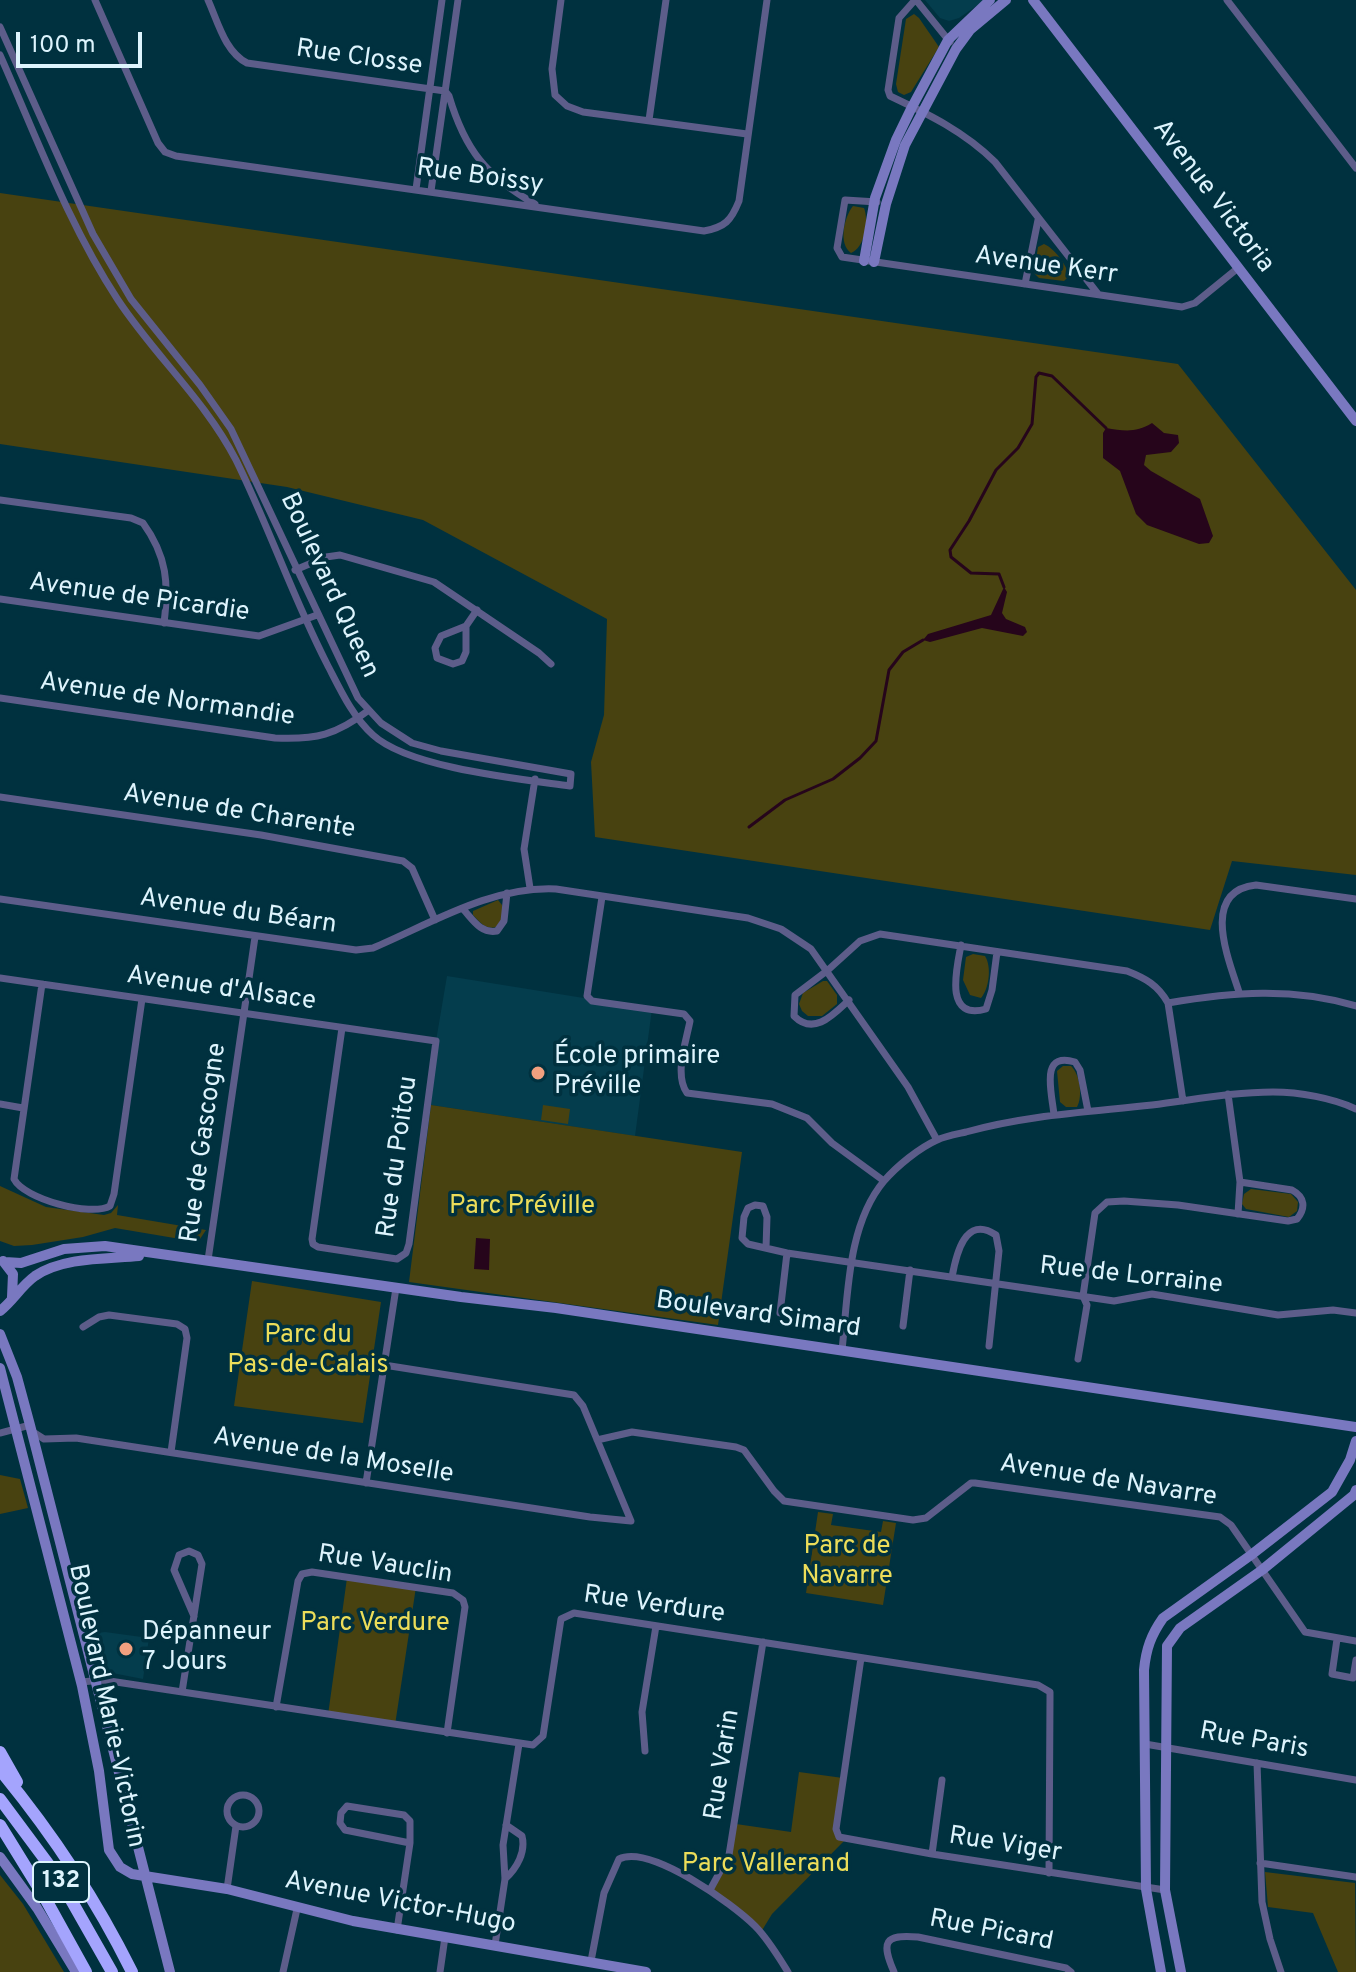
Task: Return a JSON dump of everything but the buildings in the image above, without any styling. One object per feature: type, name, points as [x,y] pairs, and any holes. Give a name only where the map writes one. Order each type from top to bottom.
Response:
[{"type":"highway","points":[[0,1752],[37,1816]]},
{"type":"highway","points":[[0,1770],[37,1816],[81,1880],[132,1972]]},
{"type":"highway","name":"132","points":[[0,1799],[58,1877],[112,1972]]},
{"type":"highway","points":[[0,1825],[86,1972]]},
{"type":"street","name":"Rue Boissy","points":[[95,0],[158,143],[165,152],[704,231],[722,228],[733,217],[739,201],[767,0]]},
{"type":"street","name":"Rue Closse","points":[[208,0],[230,49],[247,63],[445,91]]},
{"type":"street","points":[[416,189],[442,0]]},
{"type":"street","points":[[431,191],[458,0]]},
{"type":"street","points":[[561,0],[552,69],[555,95],[567,106],[583,112],[747,134]]},
{"type":"street","points":[[649,120],[666,0]]},
{"type":"street","points":[[952,44],[916,0],[899,18],[888,90],[890,96],[978,145],[995,162],[1098,294]]},
{"type":"street","points":[[869,261],[880,203],[917,109],[952,44],[990,0]]},
{"type":"street","points":[[952,44],[1006,0]]},
{"type":"street","name":"Avenue Victoria","points":[[1033,0],[1356,421]]},
{"type":"street","points":[[1227,0],[1356,168]]},
{"type":"street","name":"Boulevard Queen","points":[[0,27],[93,234],[119,281],[155,332],[219,409],[256,478],[358,698],[381,723],[412,743],[571,774],[570,786],[431,763],[399,752],[373,736],[348,705],[304,620],[246,482],[210,416],[119,301],[93,259],[1,59]]},
{"type":"street","points":[[1,59],[13,56]]},
{"type":"street","points":[[445,91],[463,136],[480,162],[496,179],[538,206]]},
{"type":"street","points":[[56,182],[65,177]]},
{"type":"street","name":"Avenue Kerr","points":[[880,203],[845,200],[838,254],[1182,307],[1195,303],[1238,268]]},
{"type":"street","points":[[1025,284],[1038,220]]},
{"type":"street","name":"Boulevard Queen","points":[[246,482],[256,478]]},
{"type":"street","points":[[0,500],[131,518],[143,523],[159,554],[167,581],[164,623]]},
{"type":"street","points":[[285,574],[326,557],[349,557],[434,582],[551,664]]},
{"type":"street","name":"Avenue de Picardie","points":[[0,599],[259,636],[317,615]]},
{"type":"street","points":[[466,626],[466,652],[462,661],[453,664],[437,658],[435,648],[441,636],[466,626],[477,610]]},
{"type":"street","name":"Avenue de Normandie","points":[[0,698],[275,738],[304,739],[330,735],[369,710]]},
{"type":"street","points":[[530,888],[524,849],[537,769]]},
{"type":"street","name":"Avenue de Charente","points":[[0,797],[261,835],[403,861],[412,868],[435,920]]},
{"type":"street","points":[[1239,992],[1222,938],[1231,893],[1240,887],[1256,885],[1356,899]]},
{"type":"street","name":"Avenue du Béarn","points":[[0,899],[364,950],[463,909],[530,888],[556,889],[748,918],[781,929],[811,949],[908,1087],[937,1140]]},
{"type":"street","points":[[463,909],[482,929],[497,931],[504,921],[507,893]]},
{"type":"street","points":[[602,897],[587,996],[592,1001],[684,1014],[690,1021],[681,1073],[687,1093],[772,1104],[807,1118],[832,1143],[884,1181]]},
{"type":"street","points":[[849,1000],[825,1021],[814,1025],[801,1023],[794,1016],[792,1007],[795,995],[860,941],[880,934],[1127,971],[1149,980],[1168,1003],[1183,1101]]},
{"type":"street","name":"Rue de Gascogne","points":[[208,1260],[255,937]]},
{"type":"street","points":[[961,945],[954,984],[957,998],[963,1007],[977,1011],[986,1009],[997,952]]},
{"type":"street","name":"Avenue d'Alsace","points":[[0,978],[436,1041]]},
{"type":"street","points":[[42,984],[15,1183],[49,1202],[98,1210],[110,1206],[114,1194],[142,999]]},
{"type":"street","points":[[1168,1003],[1239,992],[1274,992],[1334,999],[1356,1006]]},
{"type":"street","name":"Rue du Poitou","points":[[342,1028],[312,1239],[318,1247],[392,1259],[402,1257],[409,1244],[436,1041]]},
{"type":"street","points":[[1054,1115],[1050,1071],[1053,1064],[1065,1059],[1075,1062],[1080,1070],[1088,1111]]},
{"type":"street","points":[[842,1350],[852,1263],[869,1206],[884,1181],[937,1140],[987,1126],[1054,1115],[1228,1094],[1277,1092],[1343,1103],[1356,1109]]},
{"type":"street","points":[[1228,1094],[1240,1182],[1238,1214]]},
{"type":"street","points":[[0,1104],[23,1108]]},
{"type":"street","points":[[1078,1359],[1087,1305],[1083,1296],[1095,1213],[1107,1202],[1124,1201],[1178,1205],[1288,1221],[1297,1219],[1302,1212],[1300,1194],[1292,1190],[1240,1182]]},
{"type":"street","points":[[755,1205],[763,1206],[767,1217],[766,1248],[748,1244],[742,1238],[744,1217],[748,1208],[755,1205]]},
{"type":"street","points":[[952,1277],[956,1253],[967,1235],[987,1229],[996,1235],[999,1251],[989,1346]]},
{"type":"street","name":"Boulevard Simard","points":[[3,1260],[25,1262],[51,1252],[105,1246],[556,1308],[1356,1427]]},
{"type":"street","name":"Rue de Lorraine","points":[[766,1248],[1114,1301],[1152,1294],[1278,1315],[1333,1310],[1356,1313]]},
{"type":"street","points":[[780,1313],[787,1253]]},
{"type":"street","name":"Boulevard Simard","points":[[4,1307],[24,1285],[47,1270],[72,1263],[152,1254]]},
{"type":"street","points":[[0,1324],[14,1281],[12,1271],[3,1260]]},
{"type":"street","points":[[903,1326],[910,1270]]},
{"type":"street","points":[[366,1483],[396,1288]]},
{"type":"street","points":[[83,1327],[109,1315],[177,1324],[185,1329],[187,1338],[171,1452]]},
{"type":"street","name":"Boulevard Marie-Victorin","points":[[0,1334],[17,1377],[31,1428],[170,1972]]},
{"type":"street","points":[[384,1365],[574,1395],[583,1406],[597,1440]]},
{"type":"street","name":"Boulevard Marie-Victorin","points":[[0,1368],[81,1682],[99,1771],[109,1850],[114,1861],[125,1871],[145,1876]]},
{"type":"street","points":[[0,1433],[31,1428]]},
{"type":"street","name":"Avenue de la Moselle","points":[[31,1428],[42,1438],[76,1438],[631,1521],[597,1440]]},
{"type":"street","name":"Avenue de Navarre","points":[[597,1440],[632,1432],[736,1447],[744,1450],[784,1501],[920,1521],[971,1483],[1220,1517],[1226,1520],[1305,1632],[1356,1641]]},
{"type":"street","points":[[1161,1972],[1146,1889],[1144,1670],[1147,1647],[1153,1631],[1163,1618],[1332,1492],[1350,1460],[1356,1441]]},
{"type":"street","points":[[1332,1492],[1355,1493]]},
{"type":"street","points":[[1181,1972],[1165,1890],[1167,1646],[1180,1628],[1262,1570],[1355,1493]]},
{"type":"street","points":[[182,1692],[194,1616],[202,1564],[198,1555],[189,1551],[179,1555],[174,1570],[194,1616]]},
{"type":"street","name":"Rue Vauclin","points":[[276,1707],[298,1581],[302,1574],[312,1572],[416,1587],[453,1593],[463,1600],[465,1607],[447,1733]]},
{"type":"street","name":"Rue Verdure","points":[[519,1744],[533,1745],[543,1736],[561,1619],[574,1613],[1038,1685],[1050,1692],[1049,1873]]},
{"type":"street","points":[[645,1751],[642,1712],[656,1626]]},
{"type":"street","points":[[1337,1639],[1332,1674],[1353,1678],[1356,1660]]},
{"type":"street","name":"Rue Varin","points":[[710,1890],[729,1855],[763,1642]]},
{"type":"street","name":"Rue Viger","points":[[861,1658],[836,1829],[839,1837],[1165,1890]]},
{"type":"street","points":[[81,1682],[95,1679],[519,1744],[506,1825],[502,1866],[505,1879],[495,1945]]},
{"type":"street","name":"Rue Paris","points":[[1145,1744],[1356,1780]]},
{"type":"street","points":[[1257,1763],[1262,1902],[1281,1972]]},
{"type":"street","points":[[932,1854],[942,1780]]},
{"type":"street","points":[[239,1796],[250,1797],[257,1803],[258,1818],[251,1825],[236,1826],[228,1818],[229,1802],[239,1796]]},
{"type":"street","points":[[397,1930],[410,1843],[410,1821],[404,1815],[347,1806],[341,1813],[340,1823],[345,1830],[410,1843]]},
{"type":"street","points":[[505,1879],[514,1871],[524,1844],[522,1836],[506,1825]]},
{"type":"street","points":[[227,1889],[236,1826]]},
{"type":"street","points":[[591,1961],[604,1893],[619,1859],[635,1856],[710,1890],[754,1925],[788,1972]]},
{"type":"street","points":[[0,1857],[37,1908],[76,1972]]},
{"type":"street","points":[[1260,1863],[1356,1877]]},
{"type":"street","name":"Avenue Victor-Hugo","points":[[145,1876],[227,1889],[297,1909],[397,1930],[646,1972]]},
{"type":"street","points":[[283,1972],[297,1909]]},
{"type":"street","name":"Rue Picard","points":[[894,1972],[885,1953],[889,1939],[898,1935],[1052,1964],[1071,1972]]},
{"type":"street","points":[[440,1972],[445,1937]]},
{"type":"shaded area","points":[[925,0],[985,0],[959,18],[949,21],[940,18]]},
{"type":"shaded area","points":[[1152,423],[1164,433],[1178,435],[1179,443],[1171,452],[1146,455],[1144,465],[1200,499],[1213,536],[1209,543],[1199,544],[1147,525],[1136,514],[1120,471],[1103,458],[1103,433],[1106,428],[1130,430]]},
{"type":"shaded area","points":[[1004,587],[1007,592],[1002,613],[1006,619],[1025,627],[1027,632],[1023,636],[982,628],[930,642],[923,640],[928,634],[991,615]]},
{"type":"shaded area","name":"École primaire Préville","points":[[447,976],[652,1009],[635,1136],[431,1105],[436,1041]]},
{"type":"shaded area","points":[[476,1238],[490,1239],[489,1270],[474,1269]]},
{"type":"shaded area","points":[[105,1632],[149,1638],[143,1679],[102,1671],[91,1634]]},
{"type":"green space","points":[[914,14],[939,47],[911,92],[904,95],[898,92],[896,84],[906,19]]},
{"type":"green space","points":[[0,193],[1178,364],[1356,590],[1356,875],[1232,861],[1210,930],[595,837],[591,762],[604,715],[607,619],[423,520],[287,487],[0,444]]},
{"type":"green space","points":[[853,206],[864,208],[866,226],[860,246],[851,253],[845,243],[844,230]]},
{"type":"green space","points":[[1044,244],[1056,253],[1066,267],[1069,276],[1064,281],[1039,278],[1034,273],[1038,247]]},
{"type":"green space","points":[[498,900],[502,905],[502,919],[496,927],[480,923],[473,911]]},
{"type":"green space","points":[[973,954],[985,956],[988,966],[988,984],[981,998],[970,995],[963,980],[966,957]]},
{"type":"green space","points":[[827,981],[837,995],[837,1004],[822,1016],[808,1016],[799,1004],[803,993]]},
{"type":"green space","points":[[1063,1066],[1071,1066],[1077,1074],[1080,1092],[1077,1107],[1066,1107],[1060,1102],[1057,1071]]},
{"type":"green space","name":"Parc Préville","points":[[431,1105],[742,1152],[718,1325],[409,1282]]},
{"type":"green space","points":[[543,1105],[570,1109],[568,1124],[541,1120]]},
{"type":"green space","points":[[0,1186],[46,1207],[104,1215],[111,1213],[118,1205],[117,1215],[206,1230],[198,1242],[115,1228],[83,1237],[14,1246],[0,1241]]},
{"type":"green space","points":[[1251,1189],[1291,1194],[1298,1202],[1297,1211],[1289,1217],[1246,1209],[1242,1204],[1244,1194]]},
{"type":"green space","name":"Parc du Pas-de-Calais","points":[[252,1281],[381,1302],[363,1423],[234,1406]]},
{"type":"green space","points":[[0,1475],[20,1479],[28,1508],[0,1514]]},
{"type":"green space","name":"Parc de Navarre","points":[[818,1512],[833,1514],[831,1525],[881,1532],[883,1521],[896,1523],[883,1605],[806,1593]]},
{"type":"green space","name":"Parc Verdure","points":[[347,1578],[416,1587],[395,1725],[328,1715]]},
{"type":"green space","name":"Parc Vallerand","points":[[799,1772],[843,1778],[836,1829],[845,1840],[772,1914],[761,1932],[710,1890],[724,1868],[736,1824],[791,1832]]},
{"type":"green space","points":[[1265,1872],[1355,1883],[1356,1972],[1338,1972],[1313,1913],[1268,1907]]},
{"type":"green space","points":[[0,1875],[23,1904],[64,1972],[0,1972]]},
{"type":"waterway","points":[[1004,587],[999,574],[971,573],[951,557],[950,550],[996,470],[1018,448],[1032,424],[1036,377],[1039,373],[1052,376],[1106,428]]},
{"type":"waterway","points":[[749,827],[785,800],[833,779],[876,741],[889,670],[903,652],[923,640]]},
{"type":"place","name":"École primaire Préville","points":[[538,1073]]},
{"type":"place","name":"Dépanneur 7 Jours","points":[[126,1649]]}]
